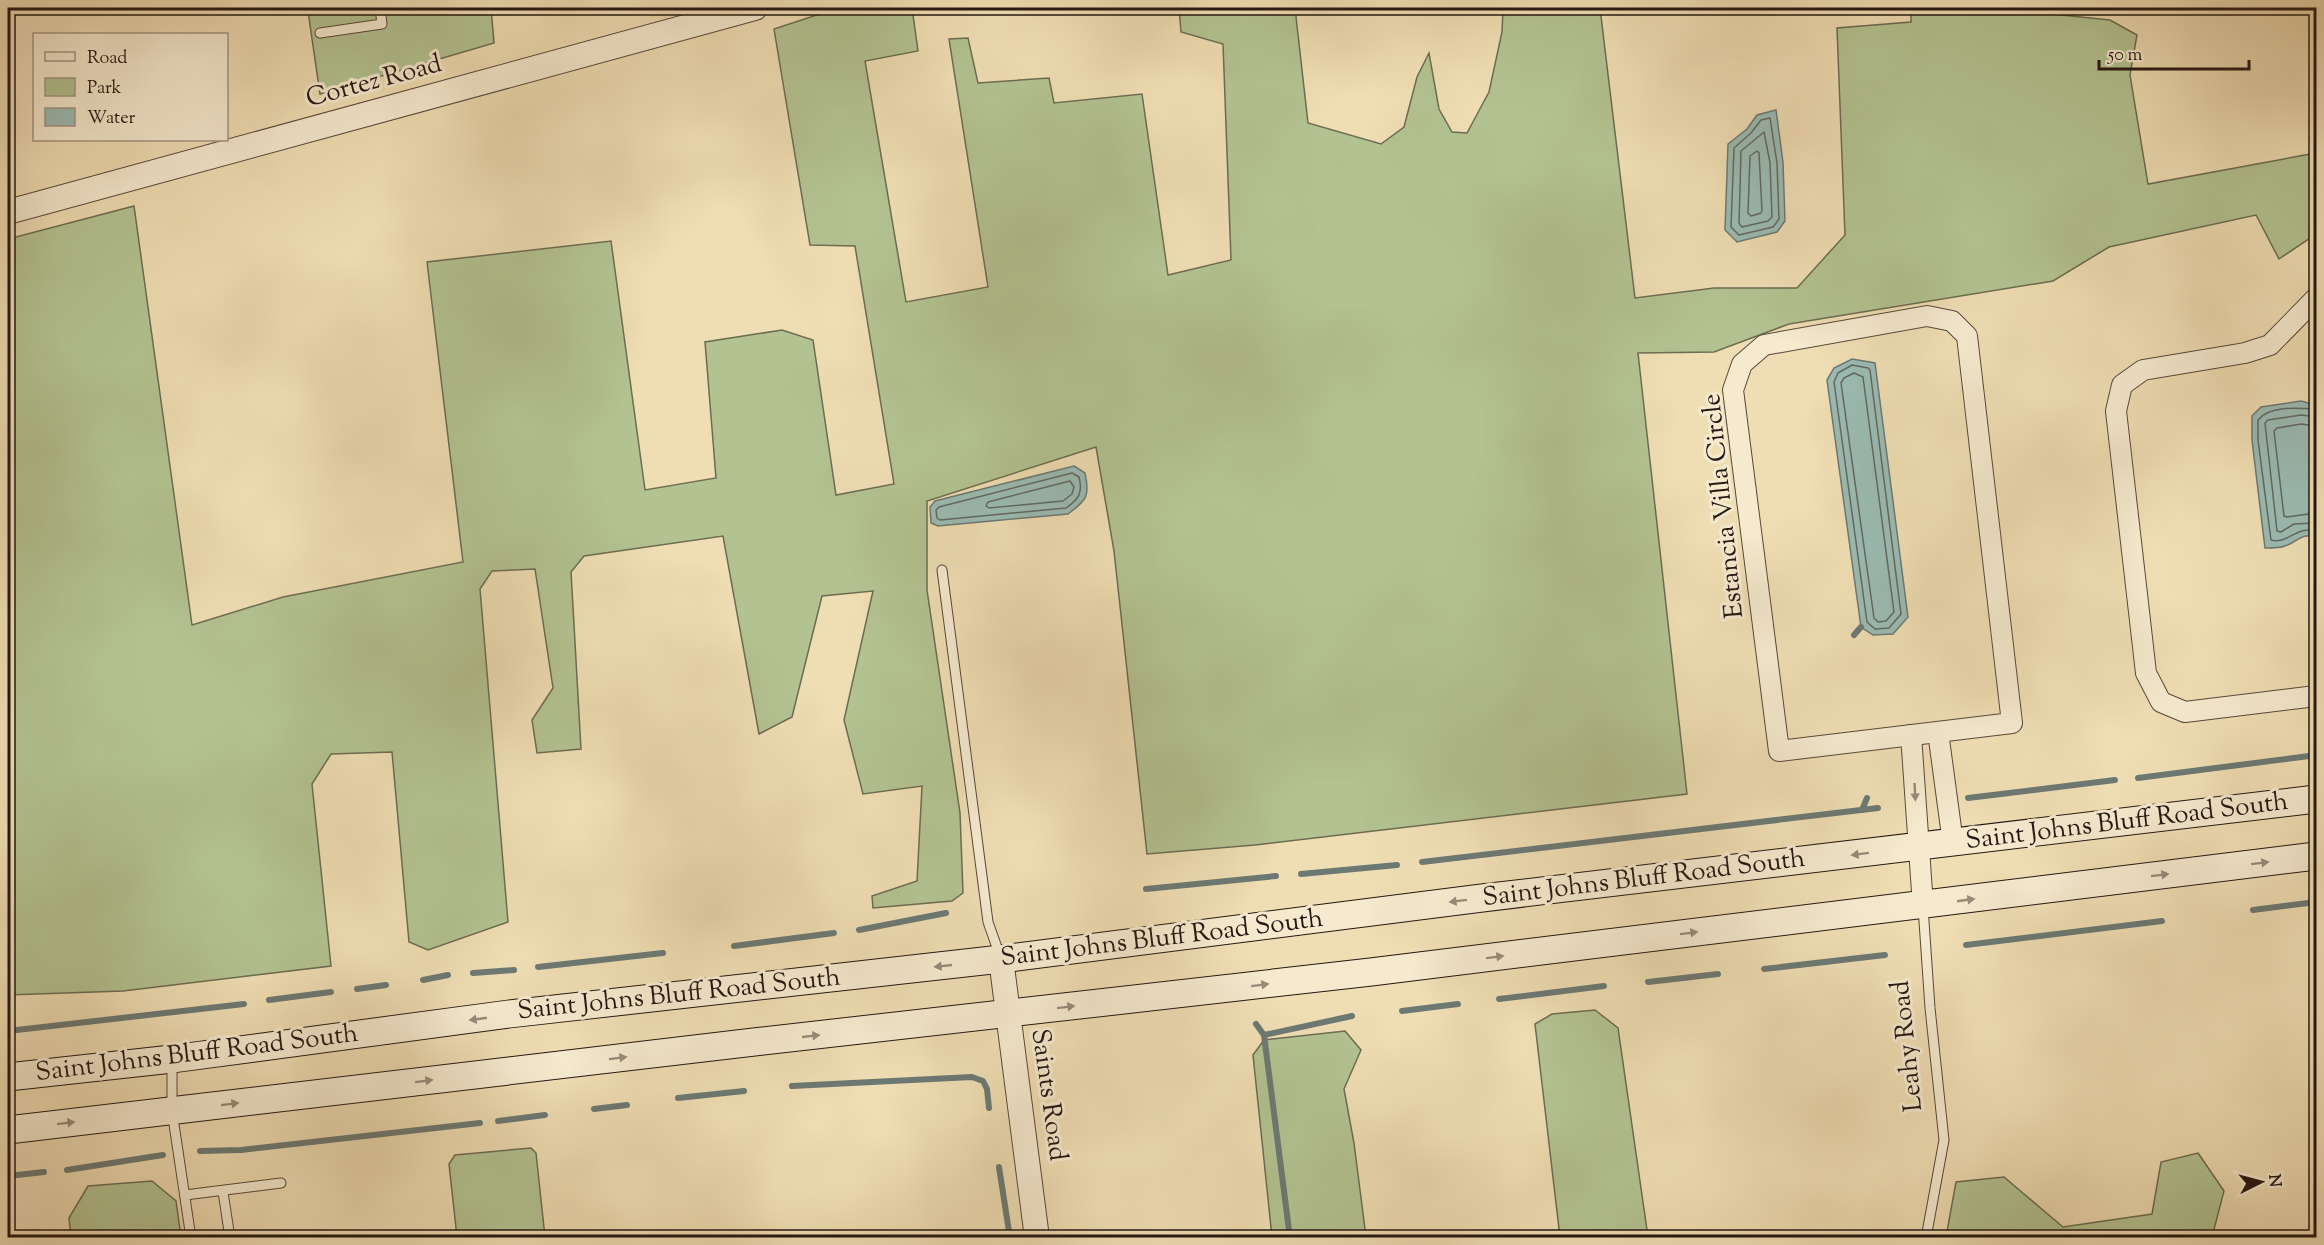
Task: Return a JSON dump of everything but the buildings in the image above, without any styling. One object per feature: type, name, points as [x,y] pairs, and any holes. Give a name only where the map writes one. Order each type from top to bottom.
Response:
[{"type":"main road","name":"Saint Johns Bluff Road South","points":[[8,1077],[172,1059],[509,1014],[1001,959],[1482,898],[2316,799]]},
{"type":"main road","name":"Saint Johns Bluff Road South","points":[[8,1130],[1923,906],[2316,856]]},
{"type":"street","name":"Cortez Road","points":[[8,212],[755,8]]},
{"type":"street","points":[[2316,298],[2270,345],[2245,353],[2143,370],[2122,384],[2116,411],[2146,673],[2161,702],[2185,712],[2316,696]]},
{"type":"street","name":"Estancia Villa Circle","points":[[1927,316],[1952,321],[1966,336],[2012,723],[1938,732],[1779,751],[1733,390],[1742,364],[1764,345],[1927,316]]},
{"type":"street","points":[[1938,732],[1953,843]]},
{"type":"street","name":"Leahy Road","points":[[1911,735],[1923,906]]},
{"type":"street","name":"Saints Road","points":[[1001,959],[1037,1238]]},
{"type":"lane","points":[[320,33],[382,24],[380,8]]},
{"type":"lane","points":[[942,570],[988,922],[1001,959]]},
{"type":"lane","name":"Leahy Road","points":[[1923,906],[1930,1008],[1944,1140],[1926,1238]]},
{"type":"lane","points":[[172,1059],[172,1111],[191,1238]]},
{"type":"lane","points":[[184,1195],[224,1192],[281,1183]]},
{"type":"lane","points":[[224,1192],[230,1238]]},
{"type":"green space","points":[[323,8],[491,8],[494,43],[320,94],[308,11]]},
{"type":"green space","points":[[838,8],[912,8],[918,51],[865,61],[906,302],[988,287],[949,39],[968,38],[978,83],[1049,78],[1054,103],[1142,94],[1168,275],[1231,260],[1223,44],[1181,32],[1179,8],[1295,8],[1308,123],[1381,144],[1404,127],[1417,77],[1429,53],[1439,109],[1452,132],[1467,133],[1489,92],[1502,32],[1503,8],[1600,8],[1635,298],[1714,288],[1797,288],[1845,235],[1837,28],[1911,22],[1911,8],[2021,8],[2022,11],[2110,20],[2137,35],[2130,75],[2148,184],[2316,153],[2316,234],[2279,259],[2256,215],[2109,247],[2053,281],[1789,324],[1714,352],[1638,353],[1687,794],[1255,845],[1147,854],[1114,551],[1096,447],[927,501],[927,590],[960,813],[963,893],[952,901],[873,908],[872,896],[917,881],[922,786],[863,794],[844,720],[873,591],[822,596],[792,717],[759,734],[723,536],[584,556],[571,572],[581,749],[537,753],[532,720],[553,688],[535,569],[492,571],[480,589],[508,922],[428,950],[409,942],[392,752],[331,754],[312,784],[331,966],[123,991],[8,995],[8,239],[134,206],[192,625],[283,597],[463,562],[427,262],[611,241],[645,490],[716,478],[705,342],[782,330],[813,340],[836,495],[894,484],[855,246],[810,245],[774,29]]},
{"type":"green space","points":[[1595,1010],[1618,1028],[1648,1237],[1560,1237],[1535,1024],[1552,1014]]},
{"type":"green space","points":[[1345,1031],[1361,1050],[1344,1089],[1354,1143],[1366,1237],[1272,1237],[1253,1055],[1264,1040]]},
{"type":"green space","points":[[531,1148],[536,1153],[545,1237],[457,1237],[449,1164],[455,1155]]},
{"type":"green space","points":[[2198,1153],[2224,1191],[2212,1237],[1946,1237],[1956,1182],[2004,1177],[2063,1227],[2152,1214],[2161,1162]]},
{"type":"green space","points":[[152,1181],[176,1201],[181,1237],[71,1237],[69,1218],[88,1186]]},
{"type":"water","points":[[1776,110],[1783,162],[1785,221],[1777,232],[1737,242],[1725,230],[1728,144],[1747,129],[1757,115]]},
{"type":"water","points":[[1852,359],[1875,363],[1908,617],[1893,634],[1873,635],[1861,627],[1827,380],[1834,368]]},
{"type":"water","points":[[2301,401],[2316,405],[2316,537],[2307,536],[2283,547],[2265,548],[2252,440],[2252,416],[2261,407]]},
{"type":"water","points":[[1074,466],[1085,473],[1087,492],[1083,501],[1068,514],[938,526],[931,523],[930,507],[935,501]]},
{"type":"waterway","points":[[1854,635],[1861,627]]},
{"type":"waterway","points":[[2138,778],[2309,756]]},
{"type":"waterway","points":[[1968,798],[2115,780]]},
{"type":"waterway","points":[[1862,810],[1867,798]]},
{"type":"waterway","points":[[1422,862],[1878,808]]},
{"type":"waterway","points":[[1301,874],[1397,865]]},
{"type":"waterway","points":[[1146,889],[1276,876]]},
{"type":"waterway","points":[[2253,910],[2316,902]]},
{"type":"waterway","points":[[859,930],[946,913]]},
{"type":"waterway","points":[[1966,945],[2162,921]]},
{"type":"waterway","points":[[734,946],[834,933]]},
{"type":"waterway","points":[[538,967],[663,953]]},
{"type":"waterway","points":[[1764,969],[1885,955]]},
{"type":"waterway","points":[[473,973],[514,970]]},
{"type":"waterway","points":[[1648,982],[1718,974]]},
{"type":"waterway","points":[[423,980],[448,975]]},
{"type":"waterway","points":[[357,989],[386,985]]},
{"type":"waterway","points":[[1499,999],[1604,986]]},
{"type":"waterway","points":[[269,1000],[331,992]]},
{"type":"waterway","points":[[8,1031],[244,1004]]},
{"type":"waterway","points":[[1402,1011],[1458,1004]]},
{"type":"waterway","points":[[1256,1024],[1264,1035],[1352,1016]]},
{"type":"waterway","points":[[1264,1035],[1290,1238]]},
{"type":"waterway","points":[[792,1086],[972,1077],[983,1081],[987,1089],[989,1108]]},
{"type":"waterway","points":[[678,1098],[744,1091]]},
{"type":"waterway","points":[[594,1109],[627,1105]]},
{"type":"waterway","points":[[498,1121],[545,1115]]},
{"type":"waterway","points":[[200,1151],[241,1150],[480,1123]]},
{"type":"waterway","points":[[67,1170],[163,1155]]},
{"type":"waterway","points":[[999,1167],[1010,1238]]},
{"type":"waterway","points":[[8,1176],[44,1172]]}]
